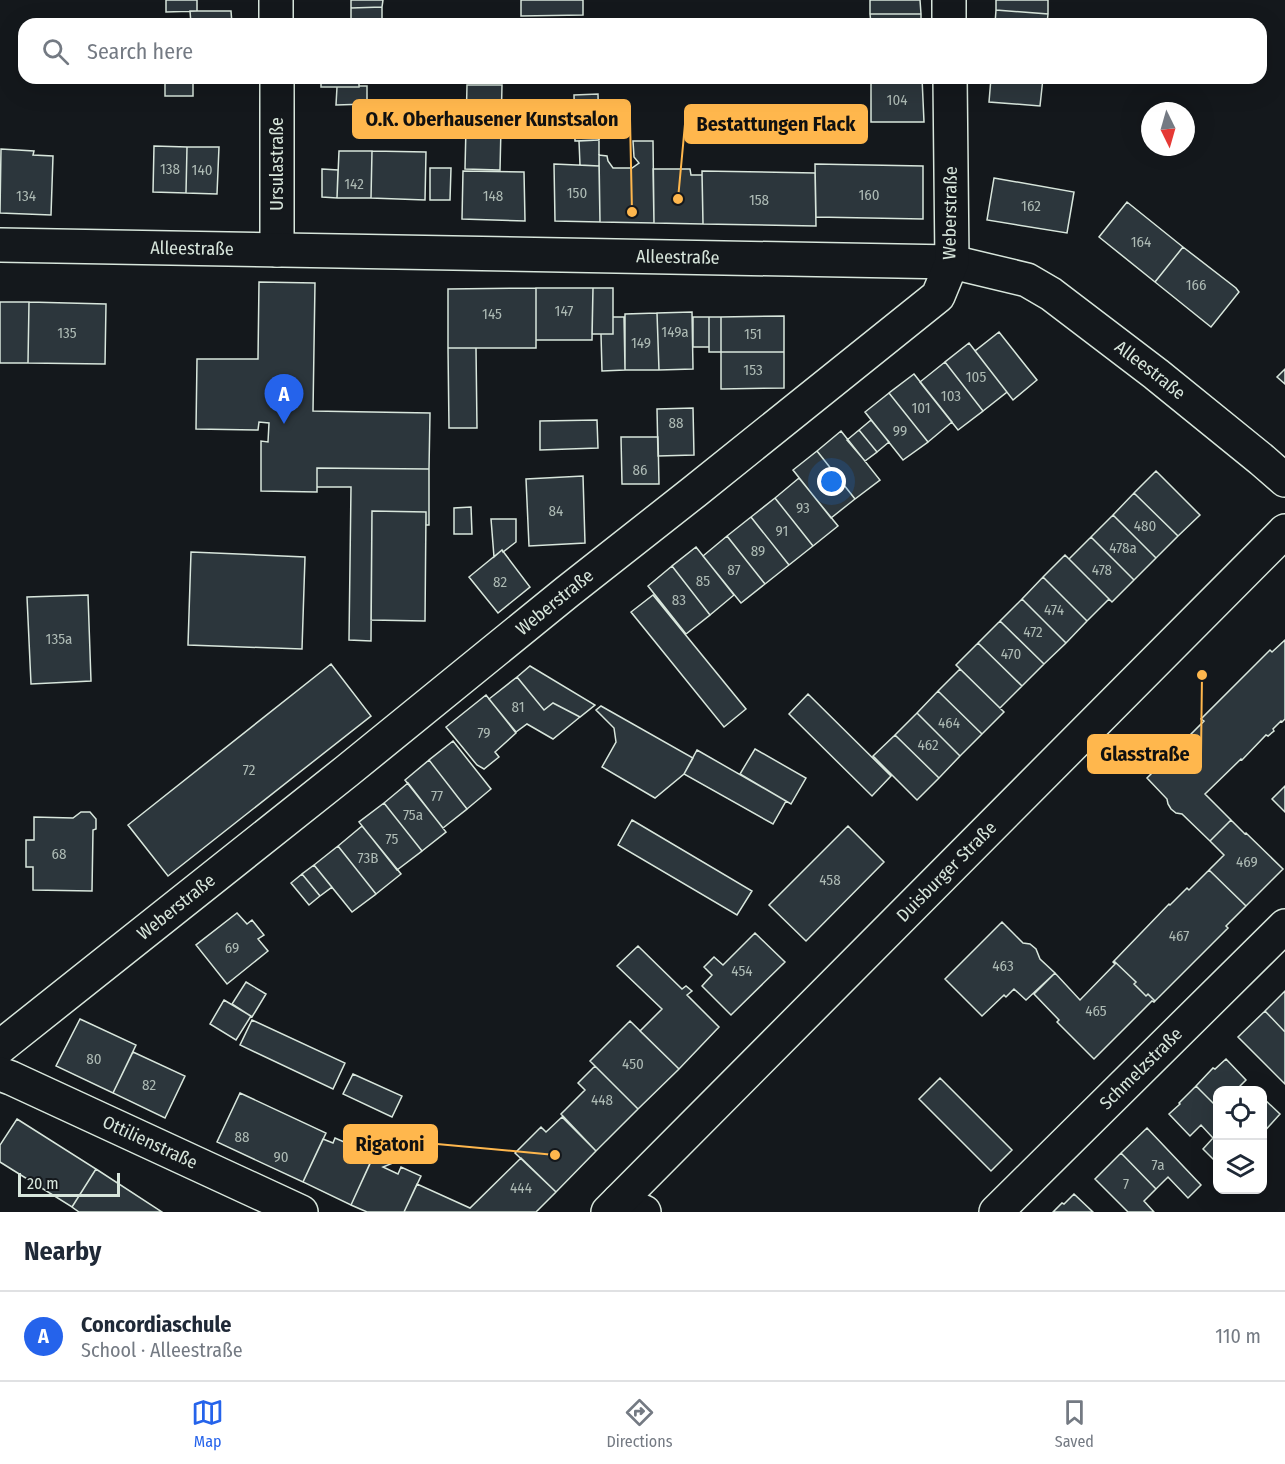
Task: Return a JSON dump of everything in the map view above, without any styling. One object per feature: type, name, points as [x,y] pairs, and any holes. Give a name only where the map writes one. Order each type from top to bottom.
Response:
[{"type":"street","points":[[276,0],[276,18]]},
{"type":"street","points":[[949,0],[949,18]]},
{"type":"street","name":"Ursulastraße","points":[[277,84],[277,250]]},
{"type":"street","name":"Weberstraße","points":[[0,1047],[938,296],[952,262],[950,84]]},
{"type":"street","name":"Alleestraße","points":[[0,245],[952,262],[1027,280],[1051,294],[1156,374],[1285,480]]},
{"type":"street","name":"Duisburger Straße","points":[[624,1208],[1285,531]]},
{"type":"street","name":"Schmelzstraße","points":[[996,1212],[1285,926]]},
{"type":"street","name":"Ottilienstraße","points":[[0,1074],[301,1212]]},
{"type":"building","points":[[166,0],[197,0],[197,11],[166,12]]},
{"type":"building","points":[[351,0],[383,0],[382,7],[351,8]]},
{"type":"building","points":[[521,0],[583,0],[583,15],[521,16]]},
{"type":"building","points":[[870,0],[920,0],[921,14],[870,14]]},
{"type":"building","points":[[996,0],[1048,0],[1048,14],[996,10]]},
{"type":"building","points":[[382,7],[382,18],[351,18],[351,8]]},
{"type":"building","points":[[996,10],[1048,14],[1048,18],[995,18]]},
{"type":"building","points":[[190,11],[231,11],[232,18],[191,18]]},
{"type":"building","points":[[870,14],[921,14],[921,18],[870,18]]},
{"type":"building","points":[[165,84],[193,84],[193,96],[165,96]]},
{"type":"building","points":[[321,84],[359,84],[359,87],[321,87]]},
{"type":"building","points":[[871,84],[922,84],[924,122],[871,122]]},
{"type":"building","points":[[990,84],[1042,84],[1040,106],[989,102]]},
{"type":"building","points":[[467,85],[502,85],[500,170],[465,169]]},
{"type":"building","points":[[367,86],[367,104],[336,105],[337,87]]},
{"type":"building","points":[[598,94],[599,140],[575,141],[574,95]]},
{"type":"building","points":[[599,140],[599,166],[580,165],[579,141]]},
{"type":"building","points":[[633,141],[653,141],[654,223],[600,222],[599,155],[607,156],[613,168],[632,168],[639,163],[634,157]]},
{"type":"building","points":[[154,146],[187,147],[186,193],[153,192]]},
{"type":"building","points":[[187,147],[219,147],[217,194],[186,193]]},
{"type":"building","points":[[1,149],[34,151],[33,155],[53,156],[51,215],[0,213]]},
{"type":"building","points":[[339,151],[372,151],[371,198],[337,198]]},
{"type":"building","points":[[372,151],[426,152],[425,200],[371,198]]},
{"type":"building","points":[[554,164],[599,166],[600,222],[555,221]]},
{"type":"building","points":[[815,164],[923,166],[923,219],[816,217]]},
{"type":"building","points":[[430,168],[451,168],[450,200],[430,200]]},
{"type":"building","points":[[322,169],[338,170],[337,198],[322,197]]},
{"type":"building","points":[[653,169],[690,169],[691,175],[702,175],[703,224],[654,223]]},
{"type":"building","points":[[463,171],[524,172],[525,221],[462,219]]},
{"type":"building","points":[[702,171],[815,173],[816,226],[703,224]]},
{"type":"building","points":[[994,178],[1074,192],[1067,233],[987,220]]},
{"type":"building","points":[[1127,202],[1183,247],[1155,282],[1099,237]]},
{"type":"building","points":[[1183,247],[1239,292],[1211,327],[1155,282]]},
{"type":"building","points":[[259,282],[315,283],[313,411],[430,413],[429,469],[317,468],[317,492],[261,491],[261,441],[268,442],[269,423],[259,422],[258,430],[196,429],[197,359],[258,359]]},
{"type":"building","points":[[536,288],[593,288],[592,340],[536,340]]},
{"type":"building","points":[[536,288],[536,348],[448,348],[448,289]]},
{"type":"building","points":[[593,288],[613,288],[613,334],[592,334]]},
{"type":"building","points":[[0,302],[29,302],[28,363],[0,363]]},
{"type":"building","points":[[29,302],[106,304],[105,364],[28,363]]},
{"type":"building","points":[[692,312],[693,369],[659,370],[657,313]]},
{"type":"building","points":[[657,313],[659,370],[625,370],[625,314]]},
{"type":"building","points":[[784,316],[784,352],[721,352],[721,317]]},
{"type":"building","points":[[613,317],[624,317],[625,370],[602,371],[601,334],[613,334]]},
{"type":"building","points":[[693,317],[709,317],[709,347],[693,347]]},
{"type":"building","points":[[709,317],[721,317],[721,352],[709,352]]},
{"type":"building","points":[[999,332],[1037,380],[1013,400],[975,351]]},
{"type":"building","points":[[969,343],[1007,392],[983,411],[945,362]]},
{"type":"building","points":[[448,348],[476,348],[477,428],[449,428]]},
{"type":"building","points":[[721,352],[784,352],[784,388],[721,389]]},
{"type":"building","points":[[945,362],[983,411],[958,430],[920,382]]},
{"type":"building","points":[[1285,369],[1285,384],[1277,377]]},
{"type":"building","points":[[914,374],[952,422],[928,442],[889,393]]},
{"type":"building","points":[[889,393],[928,442],[903,460],[865,412]]},
{"type":"building","points":[[693,408],[694,455],[658,456],[657,409]]},
{"type":"building","points":[[597,420],[598,448],[540,450],[540,421]]},
{"type":"building","points":[[871,420],[889,442],[877,452],[859,430]]},
{"type":"building","points":[[859,430],[877,452],[865,461],[847,440]]},
{"type":"building","points":[[841,431],[880,480],[855,499],[817,451]]},
{"type":"building","points":[[621,437],[658,437],[659,484],[622,484]]},
{"type":"building","points":[[817,451],[855,499],[831,518],[793,470]]},
{"type":"building","points":[[317,468],[429,469],[429,525],[426,525],[426,512],[372,511],[371,641],[349,640],[351,487],[317,487]]},
{"type":"building","points":[[1156,471],[1200,515],[1178,536],[1134,493]]},
{"type":"building","points":[[583,476],[585,543],[529,546],[526,479]]},
{"type":"building","points":[[799,478],[838,526],[813,546],[775,498]]},
{"type":"building","points":[[1134,493],[1178,536],[1156,558],[1113,515]]},
{"type":"building","points":[[775,498],[813,546],[789,565],[751,517]]},
{"type":"building","points":[[471,507],[472,534],[454,534],[454,508]]},
{"type":"building","points":[[372,511],[426,512],[425,621],[371,620]]},
{"type":"building","points":[[1113,515],[1156,558],[1134,580],[1091,537]]},
{"type":"building","points":[[751,517],[789,565],[765,584],[727,536]]},
{"type":"building","points":[[491,519],[516,519],[516,542],[494,557]]},
{"type":"building","points":[[727,536],[765,584],[741,603],[703,556]]},
{"type":"building","points":[[1091,537],[1134,580],[1112,602],[1069,559]]},
{"type":"building","points":[[696,547],[734,595],[710,615],[672,566]]},
{"type":"building","points":[[502,550],[530,587],[498,613],[469,577]]},
{"type":"building","points":[[191,552],[305,557],[302,649],[188,645]]},
{"type":"building","points":[[1065,555],[1109,599],[1087,621],[1043,577]]},
{"type":"building","points":[[672,566],[710,615],[686,634],[648,586]]},
{"type":"building","points":[[1043,577],[1087,621],[1066,643],[1022,599]]},
{"type":"building","points":[[88,595],[91,681],[31,684],[27,597]]},
{"type":"building","points":[[653,595],[746,709],[724,727],[631,612]]},
{"type":"building","points":[[1022,599],[1066,643],[1044,664],[1000,621]]},
{"type":"building","points":[[1000,621],[1044,664],[1022,686],[978,643]]},
{"type":"building","points":[[1285,640],[1285,719],[1205,794],[1231,820],[1210,841],[1182,814],[1171,809],[1167,799],[1147,778],[1204,721],[1201,719],[1270,650],[1272,652]]},
{"type":"building","points":[[978,643],[1022,686],[1000,708],[956,665]]},
{"type":"building","points":[[331,664],[371,716],[168,876],[128,825]]},
{"type":"building","points":[[530,666],[595,705],[580,717],[553,703],[544,710],[517,677]]},
{"type":"building","points":[[960,669],[1004,712],[982,734],[938,691]]},
{"type":"building","points":[[517,677],[544,710],[553,703],[580,717],[553,739],[527,724],[516,732],[489,699]]},
{"type":"building","points":[[938,691],[982,734],[960,756],[917,713]]},
{"type":"building","points":[[808,694],[891,776],[872,796],[789,714]]},
{"type":"building","points":[[486,695],[516,733],[495,752],[499,757],[484,769],[477,765],[446,727]]},
{"type":"building","points":[[601,706],[693,758],[684,774],[655,798],[602,767],[616,742],[614,728],[596,710]]},
{"type":"building","points":[[917,713],[960,756],[939,778],[895,735]]},
{"type":"building","points":[[895,735],[939,778],[917,800],[873,756]]},
{"type":"building","points":[[453,741],[491,789],[467,809],[429,760]]},
{"type":"building","points":[[755,749],[806,778],[791,804],[740,774]]},
{"type":"building","points":[[697,750],[786,801],[773,824],[684,774]]},
{"type":"building","points":[[429,760],[467,809],[443,828],[405,780]]},
{"type":"building","points":[[408,783],[446,832],[422,851],[384,803]]},
{"type":"building","points":[[1285,786],[1285,812],[1272,799]]},
{"type":"building","points":[[384,803],[422,851],[397,870],[359,822]]},
{"type":"building","points":[[81,812],[90,812],[96,819],[96,829],[93,830],[92,891],[33,890],[33,867],[26,867],[26,840],[34,840],[34,817],[73,818]]},
{"type":"building","points":[[632,820],[752,891],[737,915],[618,845]]},
{"type":"building","points":[[1231,820],[1283,869],[1246,906],[1209,870],[1224,855],[1210,841]]},
{"type":"building","points":[[362,826],[401,874],[376,894],[338,846]]},
{"type":"building","points":[[848,826],[884,862],[806,941],[769,905]]},
{"type":"building","points":[[338,846],[376,894],[352,912],[314,865]]},
{"type":"building","points":[[314,865],[332,887],[320,896],[302,874]]},
{"type":"building","points":[[1209,870],[1246,906],[1226,926],[1228,928],[1155,1001],[1148,994],[1146,996],[1134,984],[1136,982],[1114,961],[1169,904],[1187,888],[1189,890]]},
{"type":"building","points":[[302,874],[320,896],[309,905],[291,883]]},
{"type":"building","points":[[237,913],[247,924],[252,920],[264,935],[258,939],[268,951],[227,984],[196,945]]},
{"type":"building","points":[[1002,922],[1023,943],[1030,944],[1036,949],[1040,959],[1055,973],[1026,1000],[1014,989],[1006,997],[1004,995],[982,1016],[945,979]]},
{"type":"building","points":[[755,933],[785,962],[731,1015],[702,986],[712,975],[704,967],[714,957],[723,965]]},
{"type":"building","points":[[638,946],[682,989],[686,986],[692,991],[687,995],[719,1027],[679,1069],[640,1031],[662,1009],[617,966]]},
{"type":"building","points":[[1114,961],[1136,982],[1134,984],[1146,996],[1148,994],[1155,1001],[1152,1001],[1094,1059],[1057,1022],[1059,1020],[1034,994],[1055,973],[1080,1000],[1115,964]]},
{"type":"building","points":[[246,982],[266,994],[252,1017],[232,1004]]},
{"type":"building","points":[[1285,991],[1285,1032],[1265,1011]]},
{"type":"building","points":[[224,1000],[251,1016],[236,1040],[210,1024]]},
{"type":"building","points":[[1265,1011],[1285,1032],[1285,1084],[1238,1037]]},
{"type":"building","points":[[80,1019],[136,1045],[113,1093],[56,1066]]},
{"type":"building","points":[[252,1020],[345,1063],[333,1089],[240,1045]]},
{"type":"building","points":[[630,1021],[679,1069],[638,1109],[590,1061]]},
{"type":"building","points":[[133,1052],[185,1076],[165,1118],[113,1093]]},
{"type":"building","points":[[1226,1059],[1246,1080],[1240,1086],[1213,1086],[1213,1103],[1196,1086],[1213,1068],[1215,1069]]},
{"type":"building","points":[[595,1066],[638,1109],[596,1151],[561,1114],[585,1090],[578,1083]]},
{"type":"building","points":[[353,1074],[402,1096],[392,1117],[343,1094]]},
{"type":"building","points":[[940,1078],[1012,1150],[991,1171],[919,1099]]},
{"type":"building","points":[[1196,1086],[1213,1103],[1213,1138],[1201,1125],[1190,1136],[1169,1114]]},
{"type":"building","points":[[240,1093],[326,1133],[303,1182],[217,1142]]},
{"type":"building","points":[[1267,1102],[1280,1114],[1267,1128]]},
{"type":"building","points":[[562,1117],[596,1151],[556,1192],[515,1153],[541,1127],[546,1132]]},
{"type":"building","points":[[17,1119],[96,1169],[72,1207],[0,1162],[0,1145]]},
{"type":"building","points":[[1147,1128],[1201,1185],[1188,1198],[1168,1177],[1156,1189],[1121,1153]]},
{"type":"building","points":[[335,1138],[358,1148],[355,1154],[371,1161],[351,1205],[303,1182],[323,1139],[333,1143]]},
{"type":"building","points":[[1213,1138],[1213,1159],[1203,1149]]},
{"type":"building","points":[[381,1140],[400,1149],[393,1163],[383,1167],[398,1174],[401,1167],[421,1176],[404,1212],[367,1212],[351,1205]]},
{"type":"building","points":[[1121,1153],[1156,1189],[1144,1201],[1154,1212],[1128,1212],[1095,1179]]},
{"type":"building","points":[[521,1158],[556,1192],[536,1212],[404,1212],[417,1184],[470,1208]]},
{"type":"building","points":[[96,1169],[162,1212],[79,1212],[72,1207]]},
{"type":"building","points":[[1074,1194],[1093,1212],[1053,1212],[1062,1203],[1064,1204]]},
{"type":"place","name":"Bestattungen Flack","points":[[678,199]]},
{"type":"place","name":"O.K. Oberhausener Kunstsalon","points":[[632,212]]},
{"type":"place","name":"Concordiaschule","points":[[284,424]]},
{"type":"place","name":"Glasstraße","points":[[1202,675]]},
{"type":"place","name":"Rigatoni","points":[[555,1155]]}]
